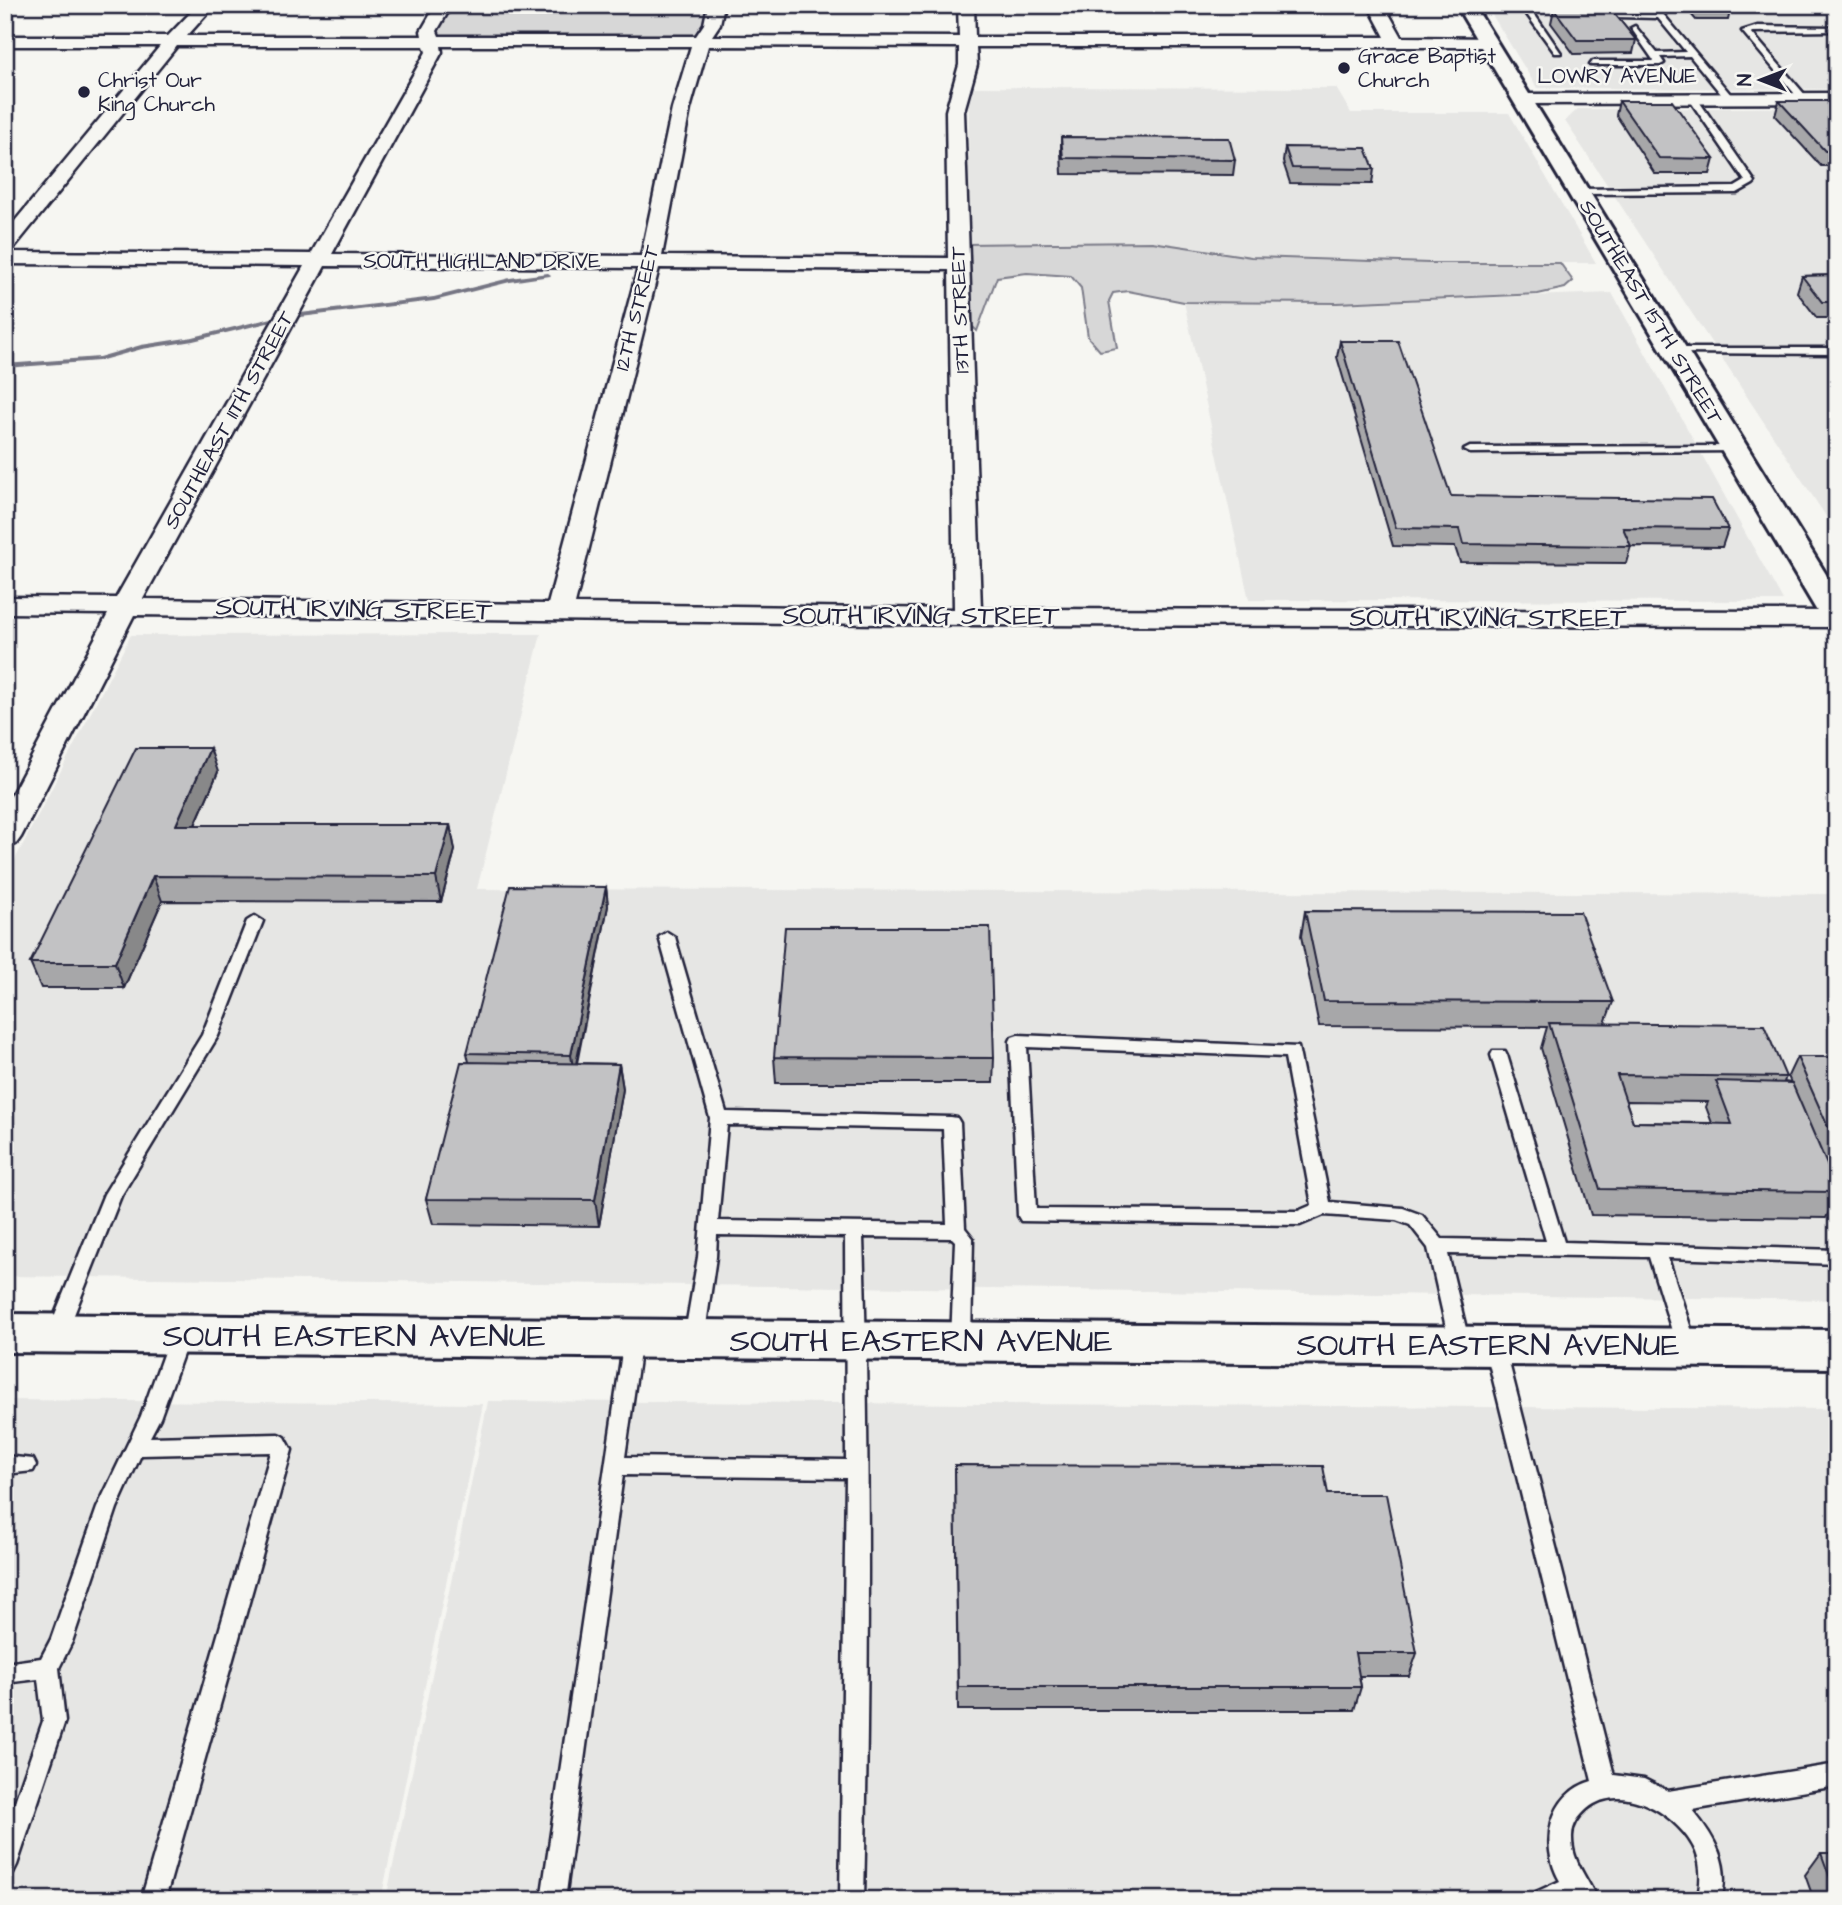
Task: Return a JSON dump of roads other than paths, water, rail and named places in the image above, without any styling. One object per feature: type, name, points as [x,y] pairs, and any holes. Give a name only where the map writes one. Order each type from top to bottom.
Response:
[{"type":"main road","name":"SOUTHEAST 15TH STREET","points":[[1465,5],[1837,619]]},
{"type":"main road","name":"SOUTH EASTERN AVENUE","points":[[5,1333],[1837,1349]]},
{"type":"street","points":[[5,246],[172,42],[207,5]]},
{"type":"street","name":"SOUTHEAST 11TH STREET","points":[[5,837],[126,605],[434,52],[429,31],[443,5]]},
{"type":"street","name":"12TH STREET","points":[[559,613],[650,262],[681,109],[701,41],[712,24],[716,5]]},
{"type":"street","name":"13TH STREET","points":[[967,5],[968,65],[954,111],[968,617]]},
{"type":"street","points":[[1376,5],[1397,43]]},
{"type":"street","points":[[5,41],[1488,42]]},
{"type":"street","name":"LOWRY AVENUE","points":[[1522,99],[1837,98]]},
{"type":"street","name":"SOUTH HIGHLAND DRIVE","points":[[5,258],[958,264]]},
{"type":"street","name":"SOUTH IRVING STREET","points":[[5,605],[968,617],[1837,619]]},
{"type":"lane","points":[[1524,5],[1558,51]]},
{"type":"lane","points":[[1604,5],[1615,15],[1660,16],[1730,99]]},
{"type":"lane","points":[[1593,63],[1660,63],[1635,28]]},
{"type":"lane","points":[[1802,98],[1746,31],[1758,28],[1837,29]]},
{"type":"lane","points":[[1655,55],[1692,54]]},
{"type":"lane","points":[[1579,192],[1737,190],[1750,182],[1693,99]]},
{"type":"lane","points":[[1675,351],[1837,351]]},
{"type":"lane","points":[[1470,450],[1734,449]]},
{"type":"lane","points":[[58,1334],[113,1194],[210,1036],[255,921]]},
{"type":"lane","points":[[667,937],[719,1118],[707,1257],[694,1339]]},
{"type":"lane","points":[[1322,1208],[1293,1051],[1018,1041],[1027,1216],[1300,1219],[1322,1208],[1397,1213],[1416,1220],[1437,1246],[1478,1346],[1605,1786]]},
{"type":"lane","points":[[1499,1055],[1557,1249]]},
{"type":"lane","points":[[719,1118],[951,1122],[956,1231]]},
{"type":"lane","points":[[708,1228],[956,1231],[964,1238],[961,1341]]},
{"type":"lane","points":[[852,1900],[857,1341],[855,1229]]},
{"type":"lane","points":[[1437,1246],[1837,1257]]},
{"type":"lane","points":[[1656,1250],[1687,1347]]},
{"type":"lane","points":[[5,1865],[54,1721],[48,1667],[61,1642],[107,1508],[150,1418],[180,1334]]},
{"type":"lane","points":[[553,1900],[632,1338]]},
{"type":"lane","points":[[135,1446],[278,1443],[282,1450],[153,1900]]},
{"type":"lane","points":[[614,1466],[855,1469]]},
{"type":"lane","points":[[5,1673],[48,1667]]},
{"type":"lane","points":[[1668,1802],[1837,1774]]},
{"type":"lane","points":[[1544,1900],[1580,1893],[1563,1862],[1560,1837],[1565,1815],[1578,1798],[1605,1786],[1620,1784],[1644,1789],[1668,1802],[1690,1821],[1704,1843],[1713,1868],[1709,1900]]},
{"type":"waterway","points":[[5,366],[99,359],[141,347],[193,339],[284,317],[434,299],[510,280],[548,275]]},
{"type":"place","name":"Grace Baptist Church","points":[[1344,68]]},
{"type":"place","name":"Christ Our King Church","points":[[84,92]]}]
